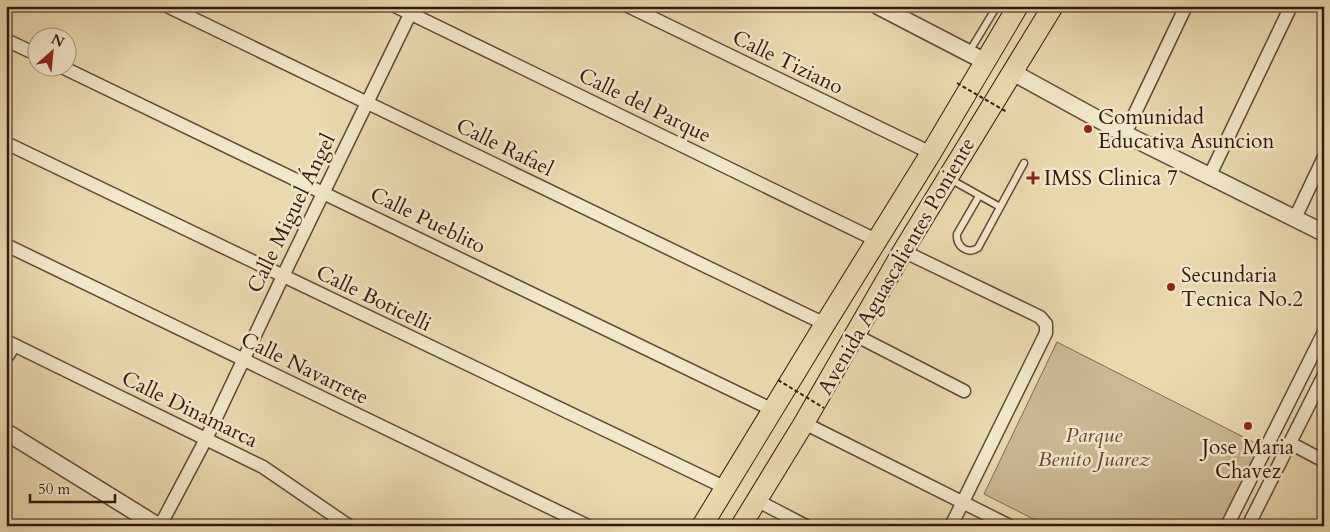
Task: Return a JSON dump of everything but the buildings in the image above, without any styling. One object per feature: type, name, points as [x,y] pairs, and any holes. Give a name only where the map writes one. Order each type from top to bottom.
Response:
[{"type":"main road","name":"Avenida Aguascalientes Poniente","points":[[740,526],[804,423],[903,250],[1053,6]]},
{"type":"main road","name":"Avenida Aguascalientes Poniente","points":[[702,526],[931,153],[977,57],[1010,8]]},
{"type":"street","name":"Calle Rafael","points":[[168,6],[825,324]]},
{"type":"street","name":"Calle del Parque","points":[[395,6],[412,10],[876,240]]},
{"type":"street","name":"Calle Tiziano","points":[[628,6],[931,153]]},
{"type":"street","points":[[878,6],[977,57]]},
{"type":"street","points":[[1125,134],[1186,6]]},
{"type":"street","points":[[1210,176],[1292,6]]},
{"type":"street","name":"Calle Miguel Ángel","points":[[159,526],[206,438],[412,10]]},
{"type":"street","points":[[6,40],[28,50]]},
{"type":"street","points":[[1012,72],[1125,134],[1324,233]]},
{"type":"street","name":"Calle Pueblito","points":[[78,75],[773,410]]},
{"type":"street","name":"Calle Boticelli","points":[[6,142],[726,488]]},
{"type":"street","points":[[1295,218],[1324,157]]},
{"type":"street","name":"Calle Navarrete","points":[[6,245],[588,526]]},
{"type":"street","points":[[903,250],[1040,317],[1046,324],[1046,333],[951,526]]},
{"type":"street","points":[[1226,526],[1324,332]]},
{"type":"street","points":[[855,335],[964,391]]},
{"type":"street","points":[[6,358],[10,344]]},
{"type":"street","name":"Calle Dinamarca","points":[[10,344],[263,467],[349,526]]},
{"type":"street","points":[[1248,526],[1324,375]]},
{"type":"street","points":[[804,423],[1010,526]]},
{"type":"street","points":[[6,432],[159,526]]},
{"type":"street","points":[[1290,443],[1324,461]]},
{"type":"street","points":[[756,500],[806,526]]},
{"type":"lane","points":[[979,196],[957,234],[956,240],[966,250],[973,251],[978,248],[1024,164]]},
{"type":"lane","points":[[947,178],[1000,207]]},
{"type":"path","points":[[957,84],[1007,112]]},
{"type":"path","points":[[778,380],[824,408]]},
{"type":"green space","name":"Parque Benito Juarez","points":[[1057,342],[1261,446],[1221,526],[1047,526],[984,494]]},
{"type":"place","name":"Comunidad Educativa Asuncion","points":[[1088,129]]},
{"type":"place","name":"IMSS Clinica 7","points":[[1033,178]]},
{"type":"place","name":"Secundaria Tecnica No.2","points":[[1171,287]]},
{"type":"place","name":"Jose Maria Chavez","points":[[1248,426]]}]
